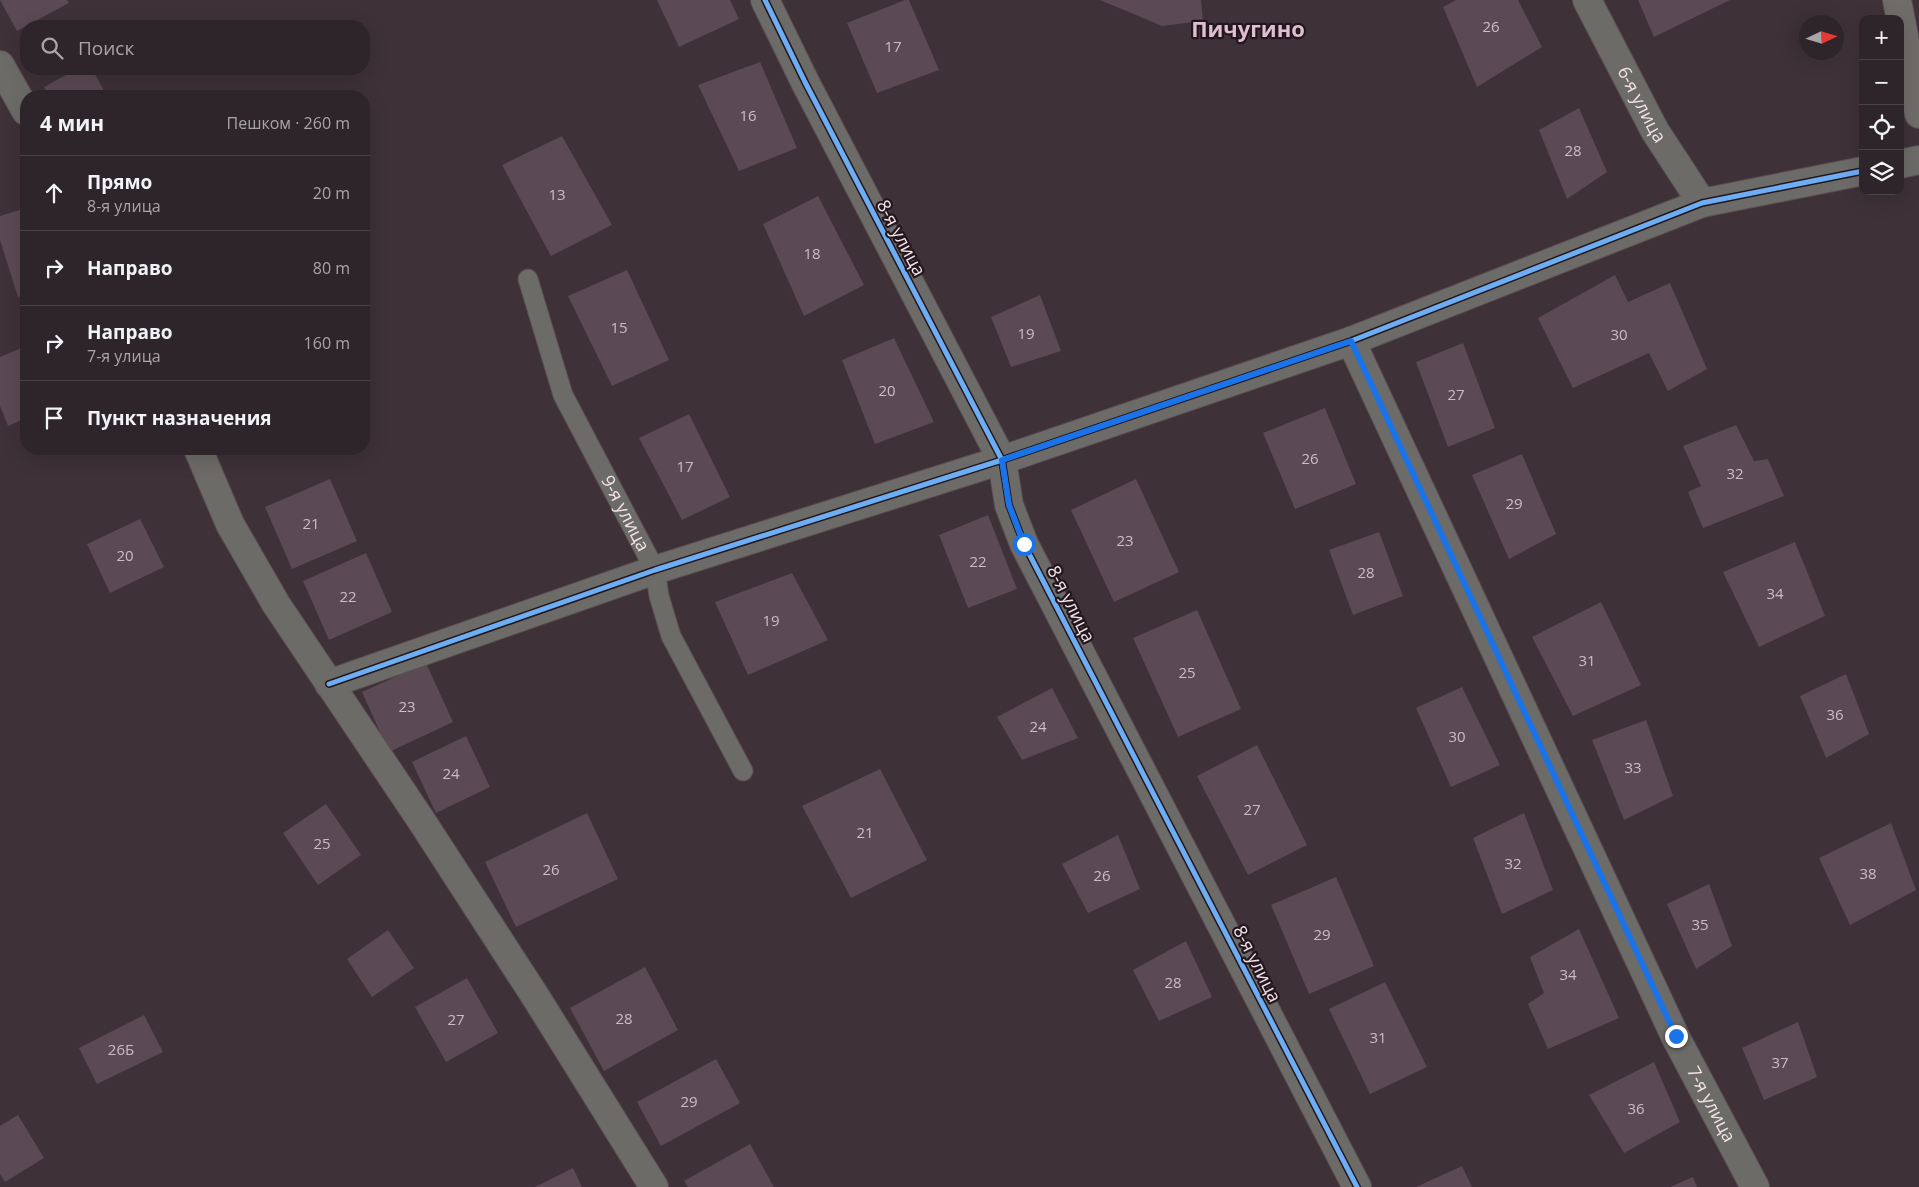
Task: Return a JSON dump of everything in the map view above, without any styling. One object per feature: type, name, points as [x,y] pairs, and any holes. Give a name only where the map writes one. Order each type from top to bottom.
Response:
[{"type":"street","name":"8-я улица","points":[[765,0],[804,82],[1002,460],[1009,505],[1024,544],[1357,1187]]},
{"type":"street","name":"6-я улица","points":[[1587,0],[1655,131],[1702,204]]},
{"type":"street","points":[[1897,0],[1916,82],[1919,114]]},
{"type":"street","points":[[0,65],[20,100]]},
{"type":"street","points":[[1904,163],[1919,160]]},
{"type":"street","points":[[329,684],[655,570],[1002,460],[1351,341],[1702,204],[1859,172]]},
{"type":"street","name":"7-я улица","points":[[1351,341],[1676,1036],[1755,1187]]},
{"type":"street","points":[[201,455],[230,524],[276,604],[421,820],[537,999],[654,1187]]},
{"type":"lane","name":"9-я улица","points":[[528,279],[563,395],[655,570],[659,596],[671,636],[743,772]]},
{"type":"building","points":[[0,0],[67,0],[69,3],[37,20],[20,20],[20,29],[17,31]]},
{"type":"building","points":[[657,0],[730,0],[739,19],[679,47]]},
{"type":"building","points":[[909,0],[939,70],[877,93],[847,23]]},
{"type":"building","points":[[1100,0],[1201,0],[1203,21],[1162,26]]},
{"type":"building","points":[[1456,0],[1518,0],[1542,47],[1477,87],[1443,7]]},
{"type":"building","points":[[1638,0],[1730,0],[1654,37]]},
{"type":"building","points":[[760,62],[797,148],[739,171],[698,85]]},
{"type":"building","points":[[66,75],[95,75],[104,90],[46,90],[44,87]]},
{"type":"building","points":[[1579,108],[1607,172],[1567,199],[1539,130]]},
{"type":"building","points":[[562,136],[612,225],[551,256],[502,165]]},
{"type":"building","points":[[818,196],[864,285],[804,316],[763,224]]},
{"type":"building","points":[[20,210],[20,296],[18,297],[0,240],[0,216]]},
{"type":"building","points":[[627,270],[669,360],[612,386],[568,296]]},
{"type":"building","points":[[1615,275],[1628,302],[1670,283],[1707,369],[1668,391],[1649,353],[1573,388],[1538,318]]},
{"type":"building","points":[[1040,295],[1061,351],[1011,367],[991,317]]},
{"type":"building","points":[[894,338],[934,422],[875,444],[842,360]]},
{"type":"building","points":[[1463,343],[1495,428],[1448,447],[1416,362]]},
{"type":"building","points":[[20,349],[20,421],[8,426],[0,406],[0,357]]},
{"type":"building","points":[[1325,408],[1356,484],[1295,509],[1263,433]]},
{"type":"building","points":[[689,414],[730,497],[682,520],[639,438]]},
{"type":"building","points":[[1736,425],[1754,461],[1768,459],[1784,496],[1703,528],[1688,492],[1701,486],[1683,446]]},
{"type":"building","points":[[1522,454],[1556,534],[1509,559],[1472,475]]},
{"type":"building","points":[[330,479],[357,541],[292,569],[265,507]]},
{"type":"building","points":[[1136,479],[1179,572],[1114,602],[1071,510]]},
{"type":"building","points":[[988,515],[1017,589],[968,608],[939,535]]},
{"type":"building","points":[[140,519],[164,567],[110,593],[87,544]]},
{"type":"building","points":[[1379,532],[1403,596],[1353,615],[1329,550]]},
{"type":"building","points":[[1795,542],[1825,616],[1759,647],[1723,572]]},
{"type":"building","points":[[366,553],[392,612],[329,640],[303,581]]},
{"type":"building","points":[[792,573],[828,640],[748,675],[715,602]]},
{"type":"building","points":[[1601,602],[1641,685],[1573,716],[1532,637]]},
{"type":"building","points":[[1197,610],[1241,709],[1178,737],[1133,638]]},
{"type":"building","points":[[426,663],[453,722],[389,752],[362,692]]},
{"type":"building","points":[[1846,674],[1869,734],[1826,758],[1800,696]]},
{"type":"building","points":[[1462,687],[1500,765],[1451,787],[1416,708]]},
{"type":"building","points":[[1052,688],[1078,738],[1022,760],[997,717]]},
{"type":"building","points":[[1646,720],[1673,796],[1624,820],[1592,740]]},
{"type":"building","points":[[466,736],[490,787],[436,813],[412,762]]},
{"type":"building","points":[[1257,745],[1307,845],[1248,875],[1197,776]]},
{"type":"building","points":[[880,769],[927,860],[851,898],[802,806]]},
{"type":"building","points":[[326,804],[361,855],[318,885],[283,833]]},
{"type":"building","points":[[587,813],[618,879],[516,927],[485,862]]},
{"type":"building","points":[[1524,813],[1553,890],[1502,914],[1473,838]]},
{"type":"building","points":[[1891,823],[1916,890],[1850,925],[1819,858]]},
{"type":"building","points":[[1118,835],[1140,889],[1088,913],[1062,864]]},
{"type":"building","points":[[1336,877],[1374,966],[1309,994],[1271,905]]},
{"type":"building","points":[[1709,884],[1732,946],[1696,969],[1667,904]]},
{"type":"building","points":[[1579,929],[1619,1018],[1548,1049],[1528,1004],[1544,993],[1530,957]]},
{"type":"building","points":[[388,930],[414,968],[372,997],[347,959]]},
{"type":"building","points":[[1186,941],[1212,997],[1159,1021],[1133,970]]},
{"type":"building","points":[[645,967],[678,1030],[604,1071],[570,1008]]},
{"type":"building","points":[[467,978],[498,1033],[446,1062],[415,1007]]},
{"type":"building","points":[[1385,982],[1427,1067],[1370,1094],[1329,1009]]},
{"type":"building","points":[[144,1015],[163,1052],[97,1084],[79,1048]]},
{"type":"building","points":[[1798,1022],[1817,1077],[1764,1100],[1742,1048]]},
{"type":"building","points":[[716,1059],[740,1103],[661,1146],[637,1102]]},
{"type":"building","points":[[1654,1062],[1680,1122],[1624,1153],[1589,1095]]},
{"type":"building","points":[[18,1115],[44,1158],[5,1182],[0,1174],[0,1126]]},
{"type":"building","points":[[750,1144],[774,1187],[688,1187],[684,1181]]},
{"type":"building","points":[[1462,1166],[1472,1187],[1416,1187]]},
{"type":"building","points":[[573,1168],[582,1187],[535,1187]]},
{"type":"building","points":[[1693,1177],[1697,1187],[1670,1187]]},
{"type":"cycle path","points":[[765,0],[805,82],[1002,460],[1009,505],[1024,544],[1357,1187]]},
{"type":"cycle path","points":[[329,684],[655,570],[1002,460],[1351,341],[1702,203],[1859,172]]},
{"type":"district","name":"Пичугино","points":[[1248,29]]},
{"type":"route","points":[[1024,544],[1009,505],[1002,460],[1351,341],[1676,1036]]}]
